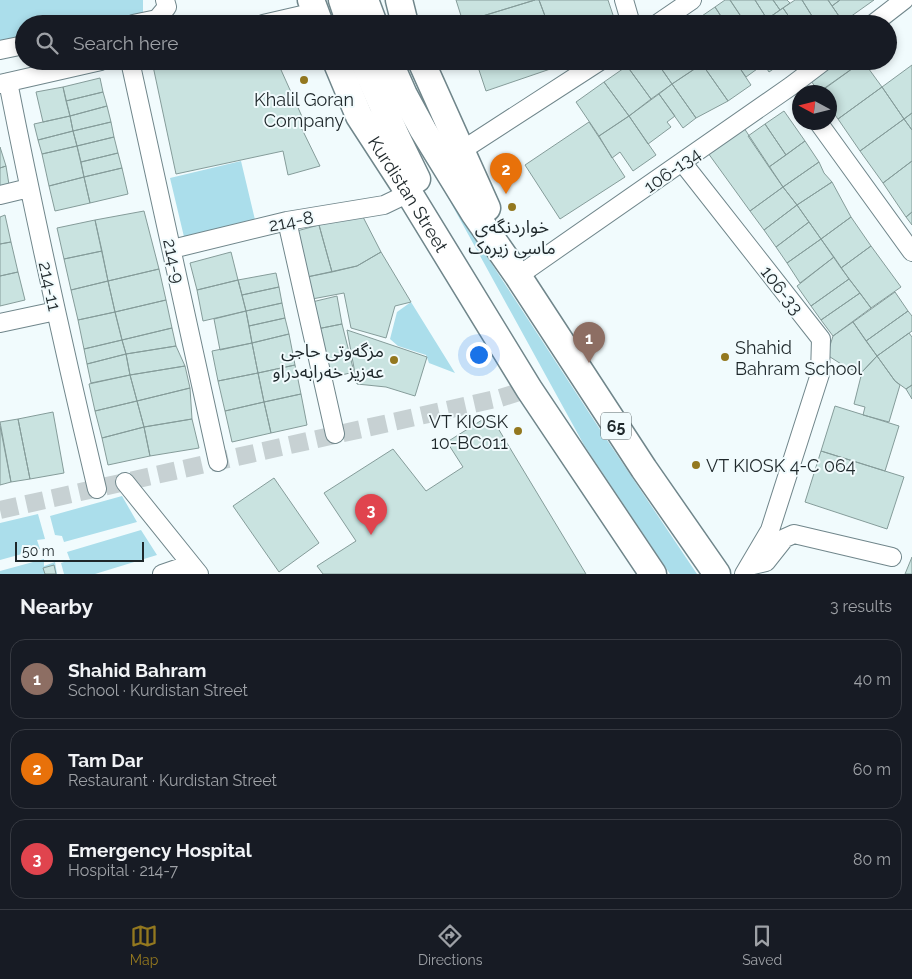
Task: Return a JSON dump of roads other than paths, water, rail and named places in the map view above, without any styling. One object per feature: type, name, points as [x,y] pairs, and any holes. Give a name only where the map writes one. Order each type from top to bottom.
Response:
[{"type":"highway","points":[[342,0],[347,15]]},
{"type":"highway","points":[[365,0],[371,15]]},
{"type":"highway","points":[[398,0],[402,15]]},
{"type":"highway","name":"Kurdistan Street","points":[[340,70],[360,116],[529,390],[653,574]]},
{"type":"highway","name":"Kurdistan Street","points":[[368,70],[396,136],[489,325]]},
{"type":"highway","name":"65","points":[[393,70],[423,130],[474,213],[518,276],[644,469],[717,574]]},
{"type":"highway","name":"65","points":[[425,70],[518,276]]},
{"type":"street","points":[[161,15],[167,7],[165,0]]},
{"type":"street","points":[[624,0],[628,15]]},
{"type":"street","points":[[670,15],[692,0]]},
{"type":"street","points":[[885,15],[904,0],[912,11]]},
{"type":"street","points":[[302,15],[315,12]]},
{"type":"street","points":[[0,50],[15,47]]},
{"type":"street","points":[[4,83],[61,70]]},
{"type":"street","name":"214-9","points":[[132,70],[218,462]]},
{"type":"street","points":[[461,151],[586,70]]},
{"type":"street","name":"106-134","points":[[802,85],[816,70]]},
{"type":"street","name":"214-11","points":[[4,83],[97,489]]},
{"type":"street","name":"106-134","points":[[518,276],[682,162],[792,94]]},
{"type":"street","points":[[824,130],[912,252]]},
{"type":"street","name":"106-33","points":[[682,162],[821,339],[818,383],[770,530],[747,570]]},
{"type":"street","points":[[0,196],[29,188]]},
{"type":"street","name":"214-8","points":[[172,249],[287,221],[384,205],[409,193]]},
{"type":"street","points":[[287,221],[335,434]]},
{"type":"street","points":[[0,323],[56,312]]},
{"type":"street","points":[[126,482],[195,569],[162,574]]},
{"type":"street","points":[[747,570],[766,562],[785,538],[794,534],[892,557]]},
{"type":"tunnel","points":[[0,510],[500,398],[529,389]]},
{"type":"place","name":"Khalil Goran Company","points":[[304,80]]},
{"type":"place","name":"Tam Dar","points":[[506,194]]},
{"type":"place","name":"خواردنگەی ماسی زیرەک","points":[[512,207]]},
{"type":"place","name":"Shahid Bahram School","points":[[725,357]]},
{"type":"place","name":"مزگەوتی حاجی عەزیز خەرابەدراو","points":[[394,360]]},
{"type":"place","name":"Shahid Bahram","points":[[589,363]]},
{"type":"place","name":"VT KIOSK 10-BC011","points":[[518,431]]},
{"type":"place","name":"VT KIOSK 4-C 064","points":[[696,465]]},
{"type":"place","name":"Emergency Hospital","points":[[371,535]]}]
